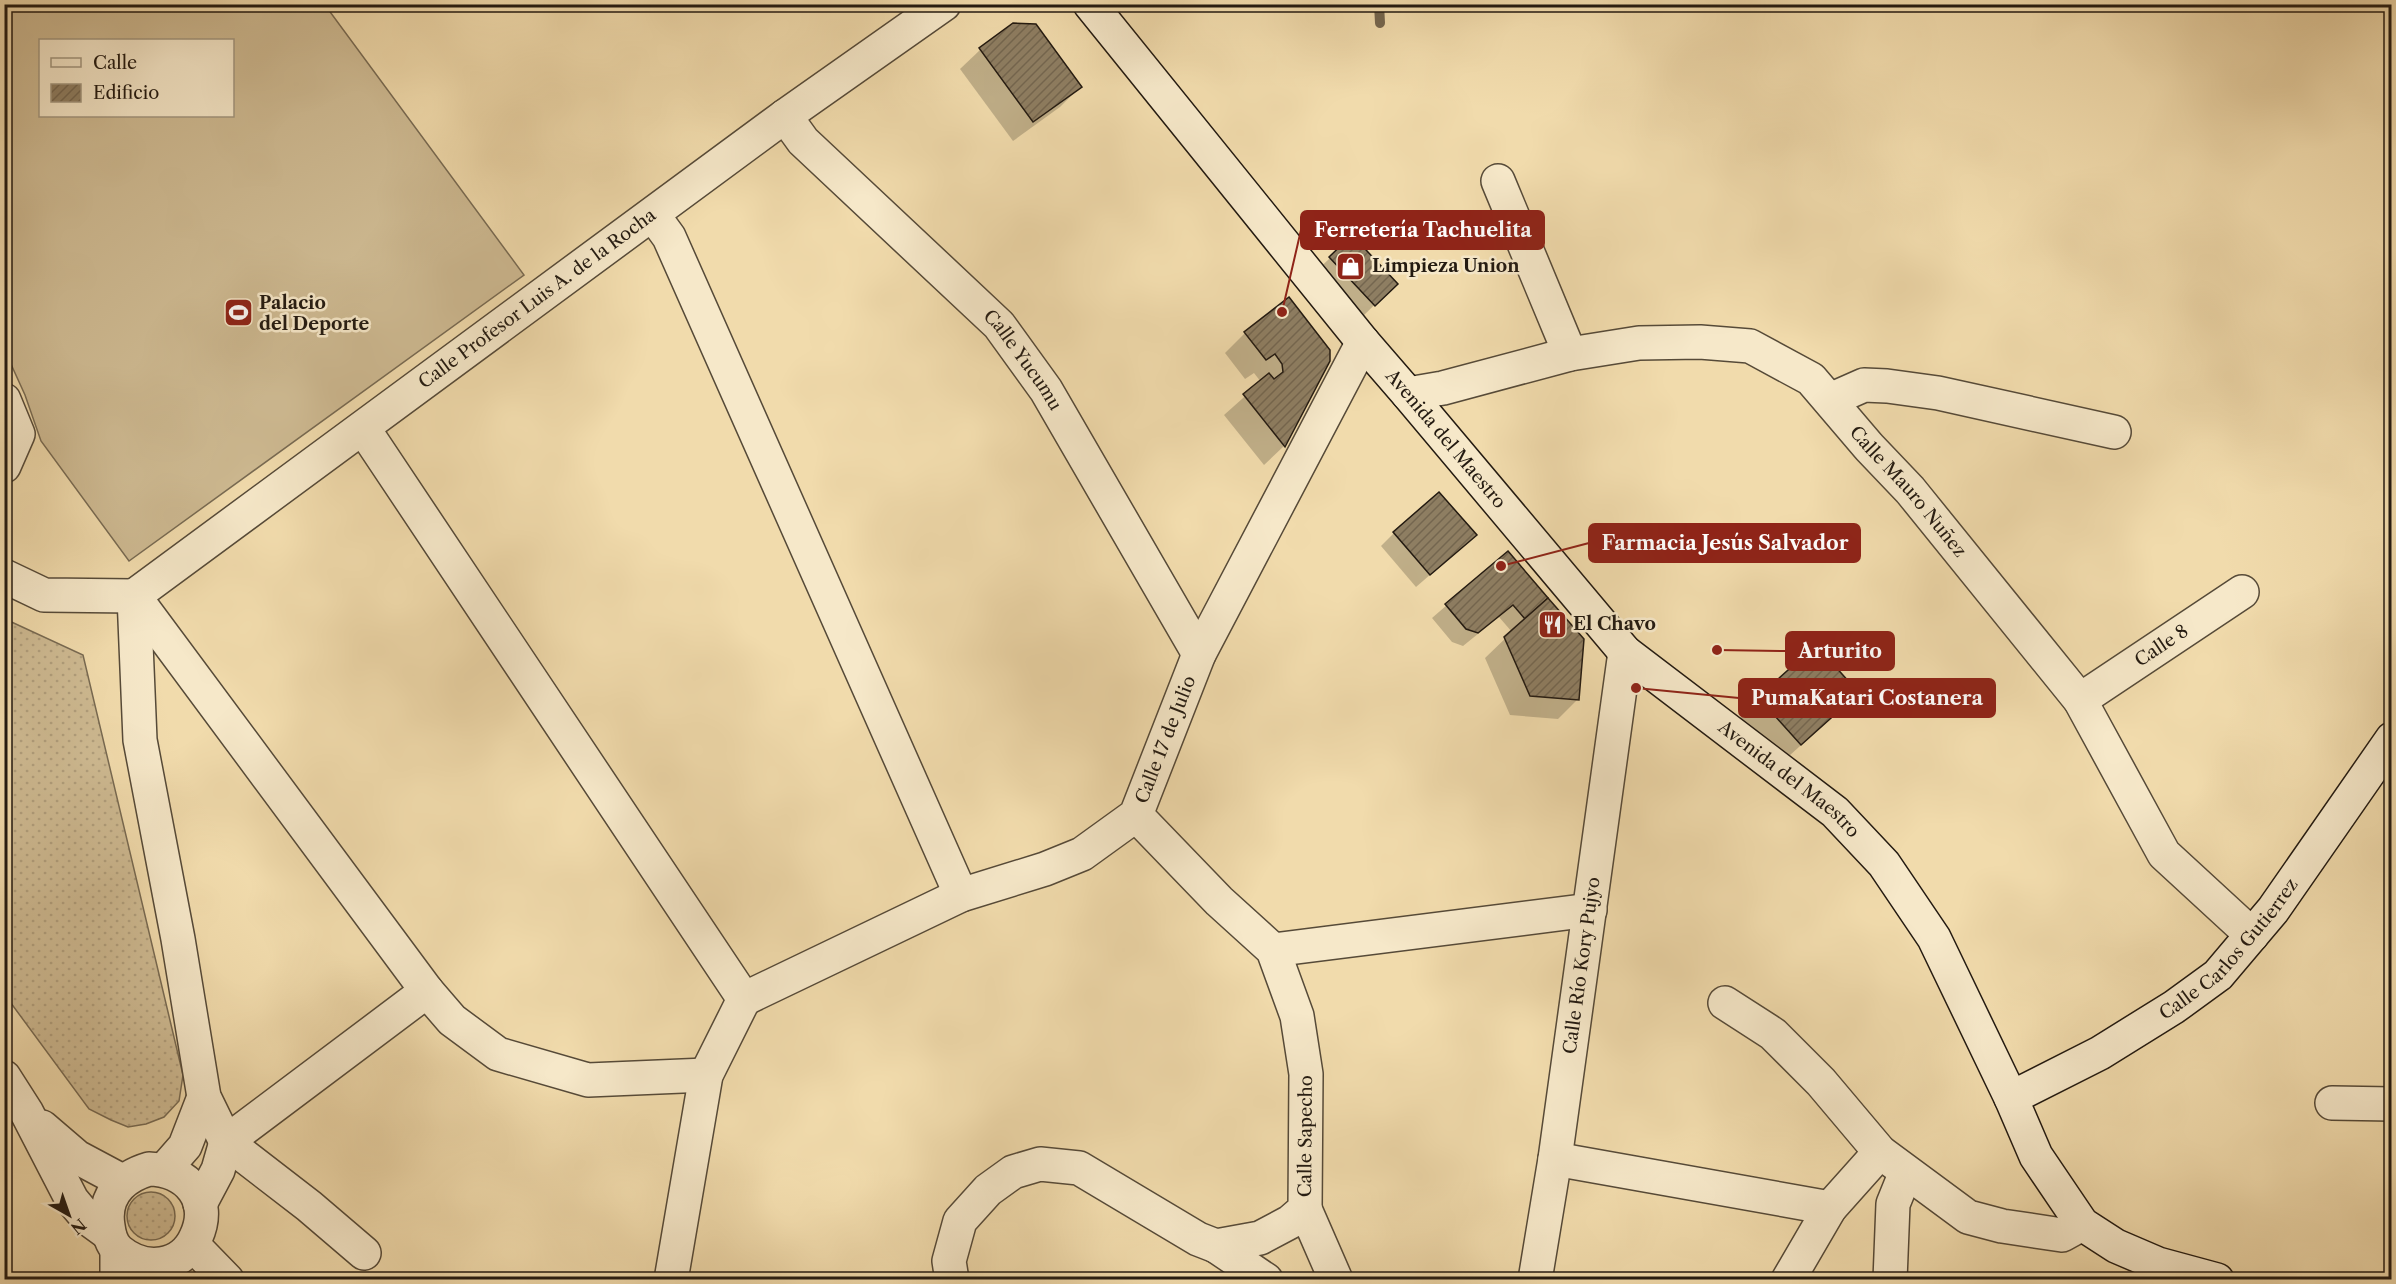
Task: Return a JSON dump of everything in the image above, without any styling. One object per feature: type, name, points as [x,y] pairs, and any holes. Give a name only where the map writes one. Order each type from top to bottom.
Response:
[{"type":"street","name":"Calle Profesor Luis A. de la Rocha","points":[[134,596],[785,116],[944,4]]},
{"type":"street","name":"Avenida del Maestro","points":[[1090,4],[1363,342],[1625,652],[1835,812],[1884,864],[1934,938],[2011,1098],[2036,1156],[2082,1224],[2116,1246],[2158,1264],[2217,1280]]},
{"type":"street","name":"Calle Yucumu","points":[[785,116],[803,141],[999,325],[1046,390],[1199,654]]},
{"type":"street","points":[[1498,181],[1570,354]]},
{"type":"street","points":[[653,215],[669,237],[961,895]]},
{"type":"street","name":"Calle 17 de Julio","points":[[744,999],[961,895],[1045,869],[1082,854],[1136,815],[1199,654],[1363,342]]},
{"type":"street","name":"Calle Mauro Nuñez","points":[[1408,394],[1443,388],[1570,354],[1639,343],[1700,342],[1750,346],[1810,379],[1910,490],[2080,700],[2164,854],[2252,935]]},
{"type":"street","points":[[1830,400],[1864,385],[1887,386],[1938,393],[2114,432]]},
{"type":"street","points":[[4,400],[18,434],[4,466]]},
{"type":"street","points":[[363,428],[744,999],[706,1075],[671,1280]]},
{"type":"street","points":[[4,576],[44,595],[134,596]]},
{"type":"street","name":"Calle 8","points":[[2080,700],[2242,592]]},
{"type":"street","points":[[134,596],[427,991],[452,1020],[498,1054],[588,1080],[706,1075]]},
{"type":"street","points":[[134,596],[140,740],[178,939],[204,1097],[226,1142],[309,1206],[364,1253]]},
{"type":"street","name":"Calle Río Kory Pujyo","points":[[1535,1280],[1555,1159],[1625,652]]},
{"type":"street","name":"Calle Carlos Gutierrez","points":[[2011,1098],[2100,1053],[2174,1007],[2218,975],[2273,910],[2391,739]]},
{"type":"street","name":"Calle Sapecho","points":[[1136,815],[1218,901],[1273,950],[1297,1016],[1306,1074],[1305,1209],[1290,1222],[1260,1238],[1216,1246]]},
{"type":"street","points":[[1273,950],[1590,910]]},
{"type":"street","points":[[200,1204],[218,1170],[226,1142],[427,991]]},
{"type":"street","points":[[1725,1003],[1773,1034],[1821,1082],[1880,1152],[1968,1217],[2002,1226],[2062,1235],[2082,1224]]},
{"type":"street","points":[[4,1077],[16,1118],[72,1200],[115,1254],[158,1273],[193,1245],[202,1225],[200,1204],[193,1188],[180,1176],[164,1170],[149,1169],[135,1173],[122,1181],[111,1197],[106,1215],[115,1254]]},
{"type":"street","points":[[164,1170],[185,1146],[204,1097]]},
{"type":"street","points":[[2332,1103],[2391,1104]]},
{"type":"street","points":[[16,1118],[77,1157],[122,1181]]},
{"type":"street","points":[[1788,1280],[1830,1208],[1880,1152]]},
{"type":"street","points":[[1555,1159],[1830,1208]]},
{"type":"street","points":[[952,1280],[949,1261],[960,1221],[988,1190],[1013,1172],[1040,1164],[1079,1168],[1198,1239],[1216,1246],[1266,1280]]},
{"type":"street","points":[[1890,1280],[1893,1204],[1906,1172]]},
{"type":"street","points":[[1305,1209],[1336,1280]]},
{"type":"street","points":[[193,1245],[227,1280]]},
{"type":"shaded area","name":"Palacio del Deporte","points":[[5,5],[325,5],[524,275],[129,561],[41,441],[25,395],[5,351]]},
{"type":"shaded area","points":[[5,619],[83,655],[183,1075],[179,1101],[164,1117],[146,1124],[128,1127],[89,1109],[5,995]]},
{"type":"shaded area","points":[[146,1192],[156,1192],[168,1199],[175,1211],[175,1221],[168,1233],[156,1240],[146,1240],[131,1229],[127,1221],[127,1211],[138,1196]]},
{"type":"building","points":[[4,4],[16,4],[4,21]]},
{"type":"building","points":[[1013,23],[1036,24],[1082,87],[1033,122],[979,48]]},
{"type":"building","points":[[1352,235],[1398,284],[1375,306],[1329,257]]},
{"type":"building","points":[[1289,297],[1330,350],[1330,361],[1285,447],[1243,394],[1269,373],[1274,379],[1283,372],[1282,364],[1275,354],[1266,360],[1244,332]]},
{"type":"building","points":[[1439,492],[1477,535],[1430,575],[1393,532]]},
{"type":"building","points":[[1508,551],[1548,598],[1525,619],[1513,605],[1478,633],[1466,629],[1445,604]]},
{"type":"building","points":[[1548,598],[1584,639],[1579,700],[1530,696],[1504,637]]},
{"type":"building","points":[[1816,645],[1859,693],[1801,745],[1758,697]]},
{"type":"waterway","points":[[1379,4],[1380,23]]},
{"type":"place","name":"Limpieza Union","points":[[1351,266]]},
{"type":"place","name":"Ferretería Tachuelita","points":[[1282,312]]},
{"type":"place","name":"Palacio del Deporte","points":[[238,313]]},
{"type":"place","name":"Farmacia Jesús Salvador","points":[[1501,566]]},
{"type":"place","name":"El Chavo","points":[[1552,624]]},
{"type":"place","name":"Arturito","points":[[1717,650]]},
{"type":"place","name":"PumaKatari Costanera","points":[[1636,688]]}]
